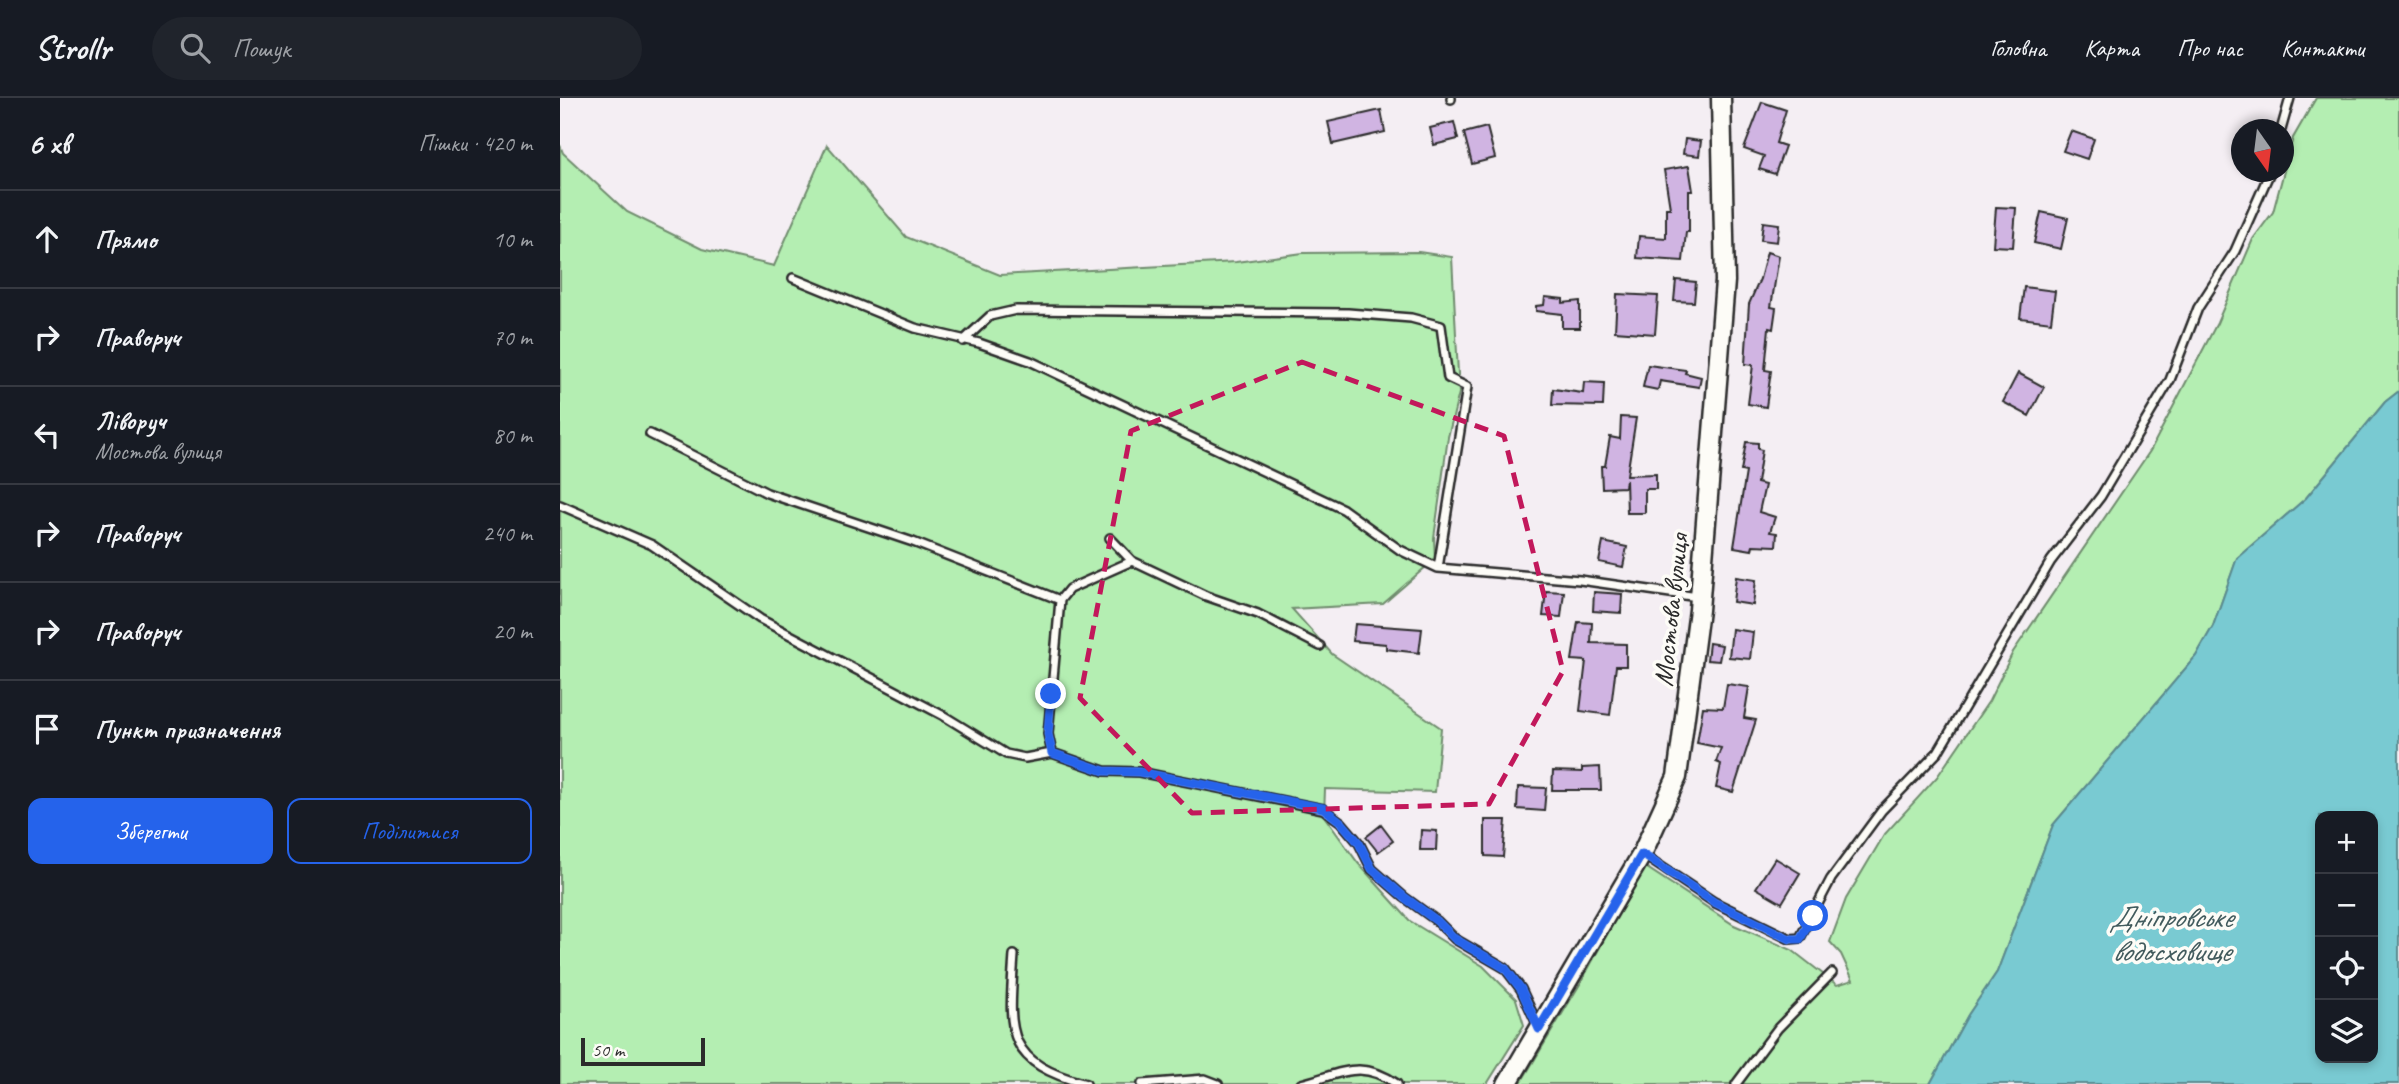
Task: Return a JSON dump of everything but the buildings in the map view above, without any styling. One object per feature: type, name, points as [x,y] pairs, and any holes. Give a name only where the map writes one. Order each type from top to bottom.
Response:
[{"type":"street","name":"Мостова вулиця","points":[[1507,1084],[1642,854],[1677,777],[1700,597],[1724,281],[1721,98]]},
{"type":"lane","points":[[2284,119],[2290,98]]},
{"type":"lane","points":[[1642,854],[1714,902],[1790,939],[1800,939],[1831,879],[1882,810],[1938,752],[2051,561],[2101,496],[2170,380],[2198,308],[2235,251],[2266,182]]},
{"type":"lane","points":[[793,278],[915,328],[979,343],[1030,361],[1343,509],[1400,550],[1438,568],[1580,580],[1700,597]]},
{"type":"lane","points":[[963,341],[990,316],[1016,310],[1348,313],[1411,318],[1441,326],[1447,349],[1448,378],[1467,387],[1438,568]]},
{"type":"lane","points":[[650,434],[766,493],[924,547],[1060,600]]},
{"type":"lane","points":[[560,505],[652,545],[760,619],[944,716],[1006,754],[1025,758],[1052,753],[1104,771],[1139,772],[1323,808],[1341,822],[1359,843],[1372,869],[1437,921],[1455,939],[1505,968],[1521,989],[1539,1029]]},
{"type":"lane","points":[[1110,538],[1132,561],[1206,596],[1258,614],[1320,646]]},
{"type":"lane","points":[[1052,753],[1048,734],[1060,600],[1069,589],[1132,561]]},
{"type":"lane","points":[[1014,954],[1010,1012],[1016,1044],[1035,1064],[1060,1077],[1086,1084]]},
{"type":"lane","points":[[1736,1084],[1778,1028],[1832,973]]},
{"type":"lane","points":[[1301,1084],[1364,1068],[1380,1073],[1397,1084]]},
{"type":"lane","points":[[1142,1084],[1205,1079],[1218,1084]]},
{"type":"highlighted area","points":[[1302,362],[1504,436],[1563,671],[1489,804],[1192,813],[1080,698],[1131,431]]},
{"type":"green space","points":[[2316,98],[2399,98],[2399,391],[2385,402],[2306,498],[2237,558],[2213,626],[2196,656],[2053,825],[1997,972],[1968,1015],[1930,1084],[1520,1084],[1580,984],[1644,866],[1734,925],[1792,950],[1837,985],[1853,980],[1841,954],[1830,942],[1846,899],[1884,835],[1937,777],[1989,701],[2013,652],[2150,451],[2217,323],[2253,239],[2273,212],[2281,182],[2294,182],[2294,136]]},
{"type":"green space","points":[[560,145],[563,153],[627,212],[702,249],[774,266],[827,145],[906,237],[1000,275],[1236,262],[1303,253],[1419,252],[1452,257],[1459,393],[1448,437],[1434,538],[1435,559],[1383,604],[1292,609],[1332,654],[1441,728],[1435,792],[1325,789],[1324,816],[1358,863],[1410,921],[1483,966],[1516,999],[1524,1025],[1487,1084],[560,1084]]},
{"type":"water","name":"Дніпровське водосховище","points":[[2399,391],[2399,1084],[1930,1084],[1968,1015],[1997,972],[2053,825],[2196,656],[2213,626],[2237,558],[2306,498],[2385,402]]},
{"type":"route","points":[[1051,694],[1048,734],[1052,753],[1104,771],[1139,772],[1323,808],[1341,822],[1359,843],[1372,869],[1437,921],[1455,939],[1505,968],[1521,989],[1529,1012],[1539,1029],[1642,854],[1714,902],[1790,939],[1800,939],[1813,916]]}]
